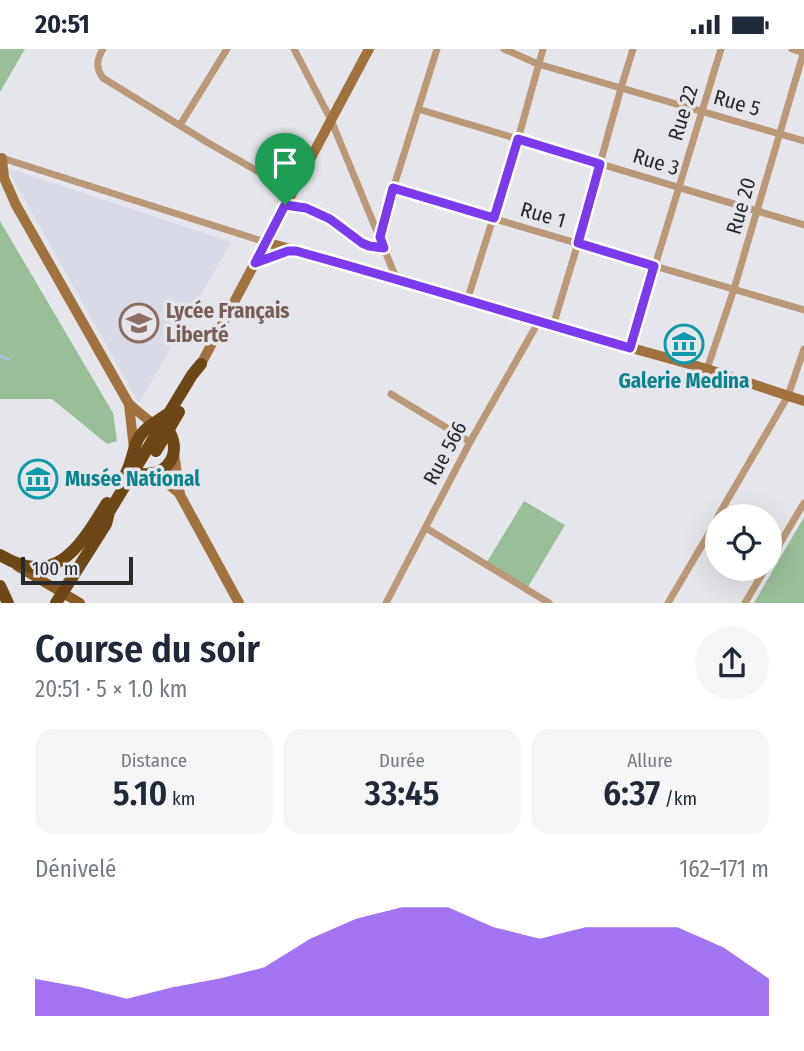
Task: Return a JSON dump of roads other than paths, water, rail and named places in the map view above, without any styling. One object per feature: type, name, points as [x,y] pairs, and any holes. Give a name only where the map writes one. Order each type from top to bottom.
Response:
[{"type":"highway","points":[[56,603],[143,472],[161,426],[201,364]]},
{"type":"highway","points":[[0,555],[12,563],[34,568],[46,567],[74,551],[126,473],[139,437],[161,426],[196,378],[201,364]]},
{"type":"highway","points":[[143,472],[163,470],[174,453],[173,441],[161,426]]},
{"type":"highway","points":[[0,586],[8,603]]},
{"type":"main road","points":[[201,364],[369,49]]},
{"type":"main road","points":[[1,158],[5,178],[16,205],[129,404],[135,450],[143,472],[168,484],[180,495],[239,603]]},
{"type":"main road","points":[[0,192],[16,205]]},
{"type":"main road","points":[[265,242],[707,369],[804,401]]},
{"type":"main road","points":[[255,263],[288,251],[296,251]]},
{"type":"main road","points":[[129,404],[161,426]]},
{"type":"main road","points":[[174,453],[180,495]]},
{"type":"main road","points":[[12,563],[80,603]]},
{"type":"street","points":[[103,49],[97,60],[103,78],[292,191]]},
{"type":"street","points":[[180,125],[227,49]]},
{"type":"street","points":[[295,49],[331,120],[394,273],[401,280]]},
{"type":"street","points":[[380,237],[437,49]]},
{"type":"street","name":"Rue 5","points":[[504,49],[538,64],[804,141]]},
{"type":"street","points":[[467,301],[543,49]]},
{"type":"street","points":[[553,326],[633,49]]},
{"type":"street","name":"Rue 22","points":[[630,348],[721,49]]},
{"type":"street","points":[[792,49],[804,52]]},
{"type":"street","name":"Rue 20","points":[[707,369],[734,289],[804,52]]},
{"type":"street","name":"Rue 3","points":[[418,109],[804,225]]},
{"type":"street","points":[[1,158],[265,242]]},
{"type":"street","name":"Rue 1","points":[[393,188],[804,310]]},
{"type":"street","points":[[285,205],[306,208],[330,219],[362,243],[384,248]]},
{"type":"street","name":"Rue 566","points":[[386,603],[470,442],[539,321]]},
{"type":"street","points":[[726,504],[788,396],[804,349]]},
{"type":"street","points":[[391,394],[470,442]]},
{"type":"street","points":[[782,541],[804,503]]},
{"type":"street","points":[[426,528],[549,603]]},
{"type":"street","points":[[668,603],[705,539]]},
{"type":"street","points":[[745,603],[758,581]]},
{"type":"waterway","points":[[0,356],[8,359]]},
{"type":"place","name":"Lycée Français Liberté","points":[[139,323]]},
{"type":"place","name":"Galerie Medina","points":[[684,344]]},
{"type":"place","name":"Musée National","points":[[38,479]]}]
